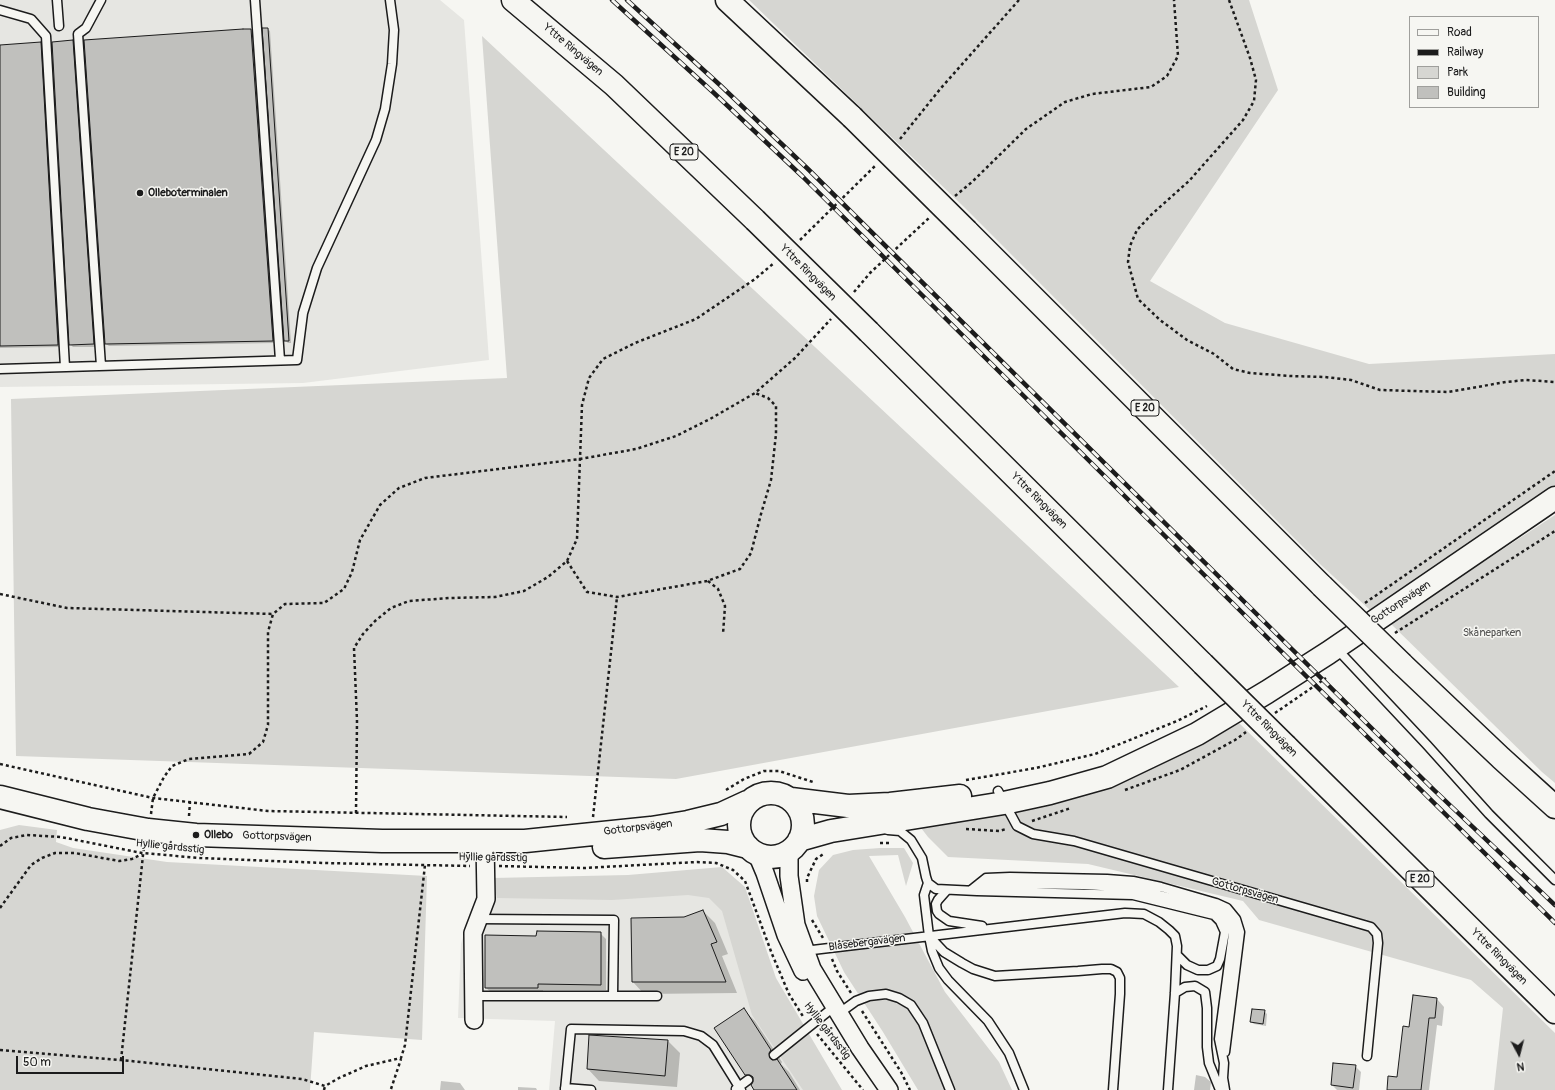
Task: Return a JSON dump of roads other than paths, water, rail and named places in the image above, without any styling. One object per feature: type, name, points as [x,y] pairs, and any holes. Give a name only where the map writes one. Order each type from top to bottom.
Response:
[{"type":"main road","points":[[498,0],[614,85]]},
{"type":"main road","name":"Yttre Ringvägen","points":[[513,0],[614,85],[755,220],[1555,1012]]},
{"type":"main road","name":"E 20","points":[[727,0],[852,116],[1322,586],[1402,664],[1555,807]]},
{"type":"main road","name":"Gottorpsvägen","points":[[525,841],[557,847],[599,847],[700,840],[728,842],[768,857],[778,856],[794,846],[831,831],[864,826],[1002,797],[1162,751],[1197,734],[1267,692],[1335,648],[1555,498]]},
{"type":"main road","name":"Gottorpsvägen","points":[[0,797],[88,819],[148,830],[196,835],[382,841],[525,841],[651,828],[688,822],[722,814],[748,802],[757,795],[768,792],[780,794],[790,799],[848,806],[1002,797]]},
{"type":"main road","points":[[790,799],[798,807],[802,817],[803,830],[794,846]]},
{"type":"main road","points":[[748,802],[741,811],[738,825],[740,836],[752,851]]},
{"type":"street","points":[[474,1020],[473,933],[486,899],[485,841]]},
{"type":"street","points":[[794,846],[788,876],[799,952]]},
{"type":"street","points":[[752,851],[799,952],[834,1013],[889,1090]]},
{"type":"lane","points":[[57,0],[59,26]]},
{"type":"lane","points":[[101,0],[86,28],[78,34],[101,366]]},
{"type":"lane","points":[[255,0],[280,360]]},
{"type":"lane","points":[[0,369],[297,360],[303,313],[317,268],[376,140],[385,109],[392,64],[394,30],[390,0]]},
{"type":"lane","points":[[0,10],[31,19],[46,36],[65,367]]},
{"type":"lane","points":[[1335,648],[1427,745],[1489,814],[1555,880]]},
{"type":"lane","name":"Gottorpsvägen","points":[[1002,797],[1017,826],[1033,834],[1074,841],[1371,927],[1377,934],[1378,943],[1367,1056]]},
{"type":"lane","points":[[864,826],[900,831],[911,840],[922,858],[928,883],[936,889],[946,891],[1133,895],[1214,915],[1220,921],[1225,932],[1220,959],[1217,966],[1208,970],[1198,970],[1187,965],[1177,956]]},
{"type":"lane","points":[[974,891],[986,878],[1107,879],[1133,881],[1161,887],[1216,903],[1227,908],[1236,919],[1240,932],[1225,1042],[1223,1078],[1225,1090]]},
{"type":"lane","points":[[928,883],[924,895],[929,936],[932,951],[939,968],[948,980],[988,1021],[1009,1053],[1024,1090]]},
{"type":"lane","points":[[946,891],[936,904],[937,911],[941,917],[949,921],[993,928],[1125,913],[1144,914],[1159,922],[1175,936],[1177,956],[1176,993],[1168,1090]]},
{"type":"lane","points":[[478,919],[614,920],[614,996]]},
{"type":"lane","name":"Blåsebergavägen","points":[[799,952],[828,947],[993,928]]},
{"type":"lane","points":[[929,936],[944,952],[962,964],[995,976],[1078,972],[1102,969],[1111,969],[1117,972],[1120,978],[1120,994],[1113,1090]]},
{"type":"lane","points":[[1176,993],[1185,987],[1194,986],[1205,992],[1209,1063],[1220,1090]]},
{"type":"lane","points":[[774,1055],[810,1025],[856,1001],[869,996],[886,994],[900,998],[911,1005],[924,1023],[950,1090]]},
{"type":"lane","points":[[473,996],[657,996]]},
{"type":"lane","points":[[591,1090],[565,1089],[571,1029],[684,1031],[701,1036],[713,1045],[739,1089],[748,1080]]},
{"type":"railway","points":[[612,0],[802,176],[1555,923]]},
{"type":"railway","points":[[627,0],[721,86],[809,170],[1434,790],[1555,905]]},
{"type":"place","name":"Olleboterminalen","points":[[140,193]]},
{"type":"place","name":"Ollebo","points":[[196,835]]},
{"type":"park label","name":"Skåneparken","points":[[1492,633]]}]
